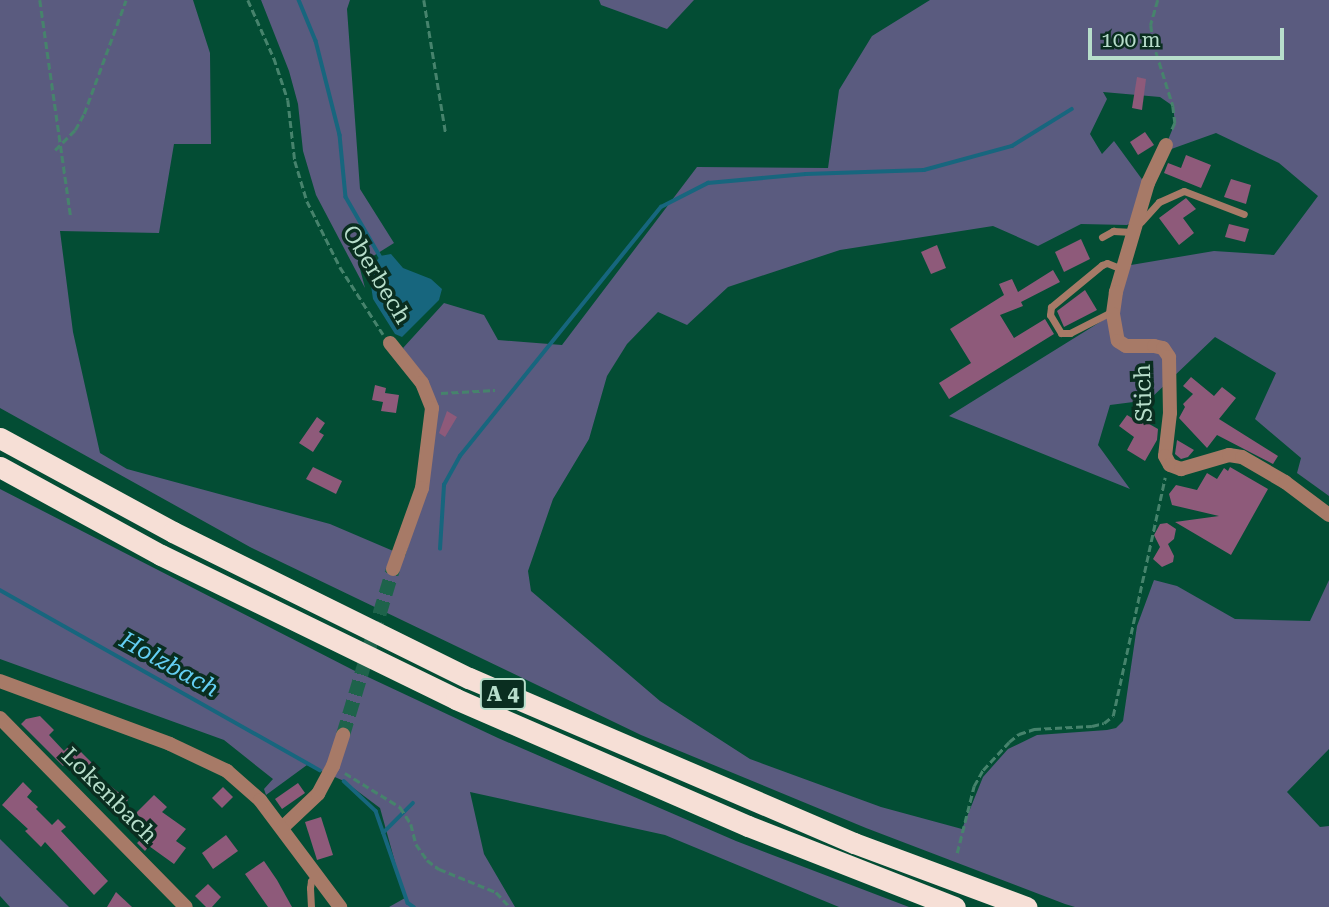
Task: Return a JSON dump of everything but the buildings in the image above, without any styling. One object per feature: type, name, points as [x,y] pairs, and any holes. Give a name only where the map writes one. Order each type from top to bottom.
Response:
[{"type":"highway","name":"A 4","points":[[0,438],[173,532],[469,678],[842,838],[1026,907]]},
{"type":"highway","name":"A 4","points":[[0,467],[161,555],[456,699],[748,826],[955,907]]},
{"type":"street","name":"Stich","points":[[1166,145],[1148,183],[1114,310],[1118,341],[1126,346],[1163,348],[1169,357],[1170,413],[1165,456],[1170,465]]},
{"type":"street","name":"Oberbech","points":[[390,343],[428,393]]},
{"type":"street","points":[[393,569],[414,516],[428,459],[432,408],[428,393]]},
{"type":"street","points":[[1170,465],[1181,469],[1229,455],[1242,457],[1285,482],[1329,515]]},
{"type":"street","points":[[1,685],[170,744],[214,764],[248,789],[282,828],[340,907]]},
{"type":"street","name":"Lokenbach","points":[[0,718],[186,907]]},
{"type":"street","points":[[282,828],[318,794],[333,766],[342,736]]},
{"type":"lane","points":[[1102,237],[1114,231],[1134,230],[1159,202],[1184,191],[1193,192],[1220,207],[1244,214]]},
{"type":"lane","points":[[1114,310],[1070,333],[1061,333],[1050,315],[1051,307],[1102,265],[1107,263],[1124,269]]},
{"type":"lane","points":[[311,907],[311,881],[317,876]]},
{"type":"path","points":[[40,0],[71,217]]},
{"type":"path","points":[[55,150],[84,114],[126,0]]},
{"type":"path","name":"Oberbech","points":[[248,0],[274,58],[288,100],[295,161],[307,201],[355,293],[390,343]]},
{"type":"path","points":[[424,0],[446,134]]},
{"type":"path","points":[[1157,0],[1151,25],[1153,42],[1173,106],[1175,123],[1166,145]]},
{"type":"path","points":[[428,393],[495,390]]},
{"type":"path","points":[[957,853],[974,786],[983,770],[1009,742],[1019,734],[1034,729],[1091,726],[1104,723],[1113,716],[1158,500],[1170,465]]},
{"type":"path","points":[[333,766],[400,807],[411,824],[416,844],[427,860],[439,869],[495,892],[510,907]]},
{"type":"shaded area","points":[[0,0],[193,0],[210,53],[211,144],[174,144],[159,233],[60,231],[73,332],[100,453],[127,469],[330,524],[405,556],[425,492],[437,408],[403,348],[444,303],[484,315],[498,340],[562,345],[697,167],[828,168],[839,90],[872,36],[930,0],[1329,0],[1329,496],[1297,473],[1301,458],[1255,419],[1276,373],[1215,337],[1149,400],[1110,405],[1098,445],[1130,489],[949,416],[1113,314],[1125,266],[1214,251],[1274,255],[1318,196],[1279,163],[1216,133],[1163,152],[1175,123],[1173,106],[1160,97],[1103,92],[1107,99],[1090,134],[1102,154],[1114,141],[1144,182],[1134,221],[1127,225],[1081,224],[1038,246],[993,226],[840,250],[728,287],[687,325],[658,312],[627,344],[607,376],[589,439],[553,499],[528,571],[531,591],[660,701],[750,759],[881,807],[962,829],[983,777],[1008,749],[1037,735],[1107,730],[1116,728],[1123,721],[1137,626],[1154,580],[1177,586],[1235,619],[1310,621],[1329,580],[1329,749],[1287,792],[1320,827],[1329,826],[1329,907],[1075,907],[1065,904],[866,828],[641,735],[250,547],[0,408]]},
{"type":"shaded area","points":[[261,0],[350,0],[347,9],[360,189],[394,243],[359,265],[365,288],[316,195],[303,151],[298,104],[289,71]]},
{"type":"shaded area","points":[[599,0],[694,0],[667,29],[601,5]]},
{"type":"shaded area","points":[[391,254],[403,268],[431,279],[442,289],[439,300],[402,337],[395,334],[373,299],[369,272],[380,256]]},
{"type":"shaded area","points":[[0,489],[353,670],[498,738],[736,841],[909,907],[839,907],[665,835],[470,792],[484,854],[515,907],[389,907],[405,898],[380,808],[344,781],[307,765],[266,795],[264,789],[273,779],[224,740],[0,659]]},
{"type":"shaded area","points":[[0,839],[69,907],[10,907],[0,896]]},
{"type":"waterway","points":[[299,0],[316,41],[340,135],[346,197],[380,256]]},
{"type":"waterway","points":[[440,549],[444,485],[460,456],[661,207],[708,183],[806,174],[924,170],[1012,146],[1072,109]]},
{"type":"waterway","name":"Holzbach","points":[[0,590],[320,770]]},
{"type":"waterway","name":"Holzbach","points":[[344,781],[376,811],[408,903],[414,907]]},
{"type":"waterway","points":[[383,833],[413,803]]},
{"type":"tunnel","points":[[343,735],[393,569]]}]
